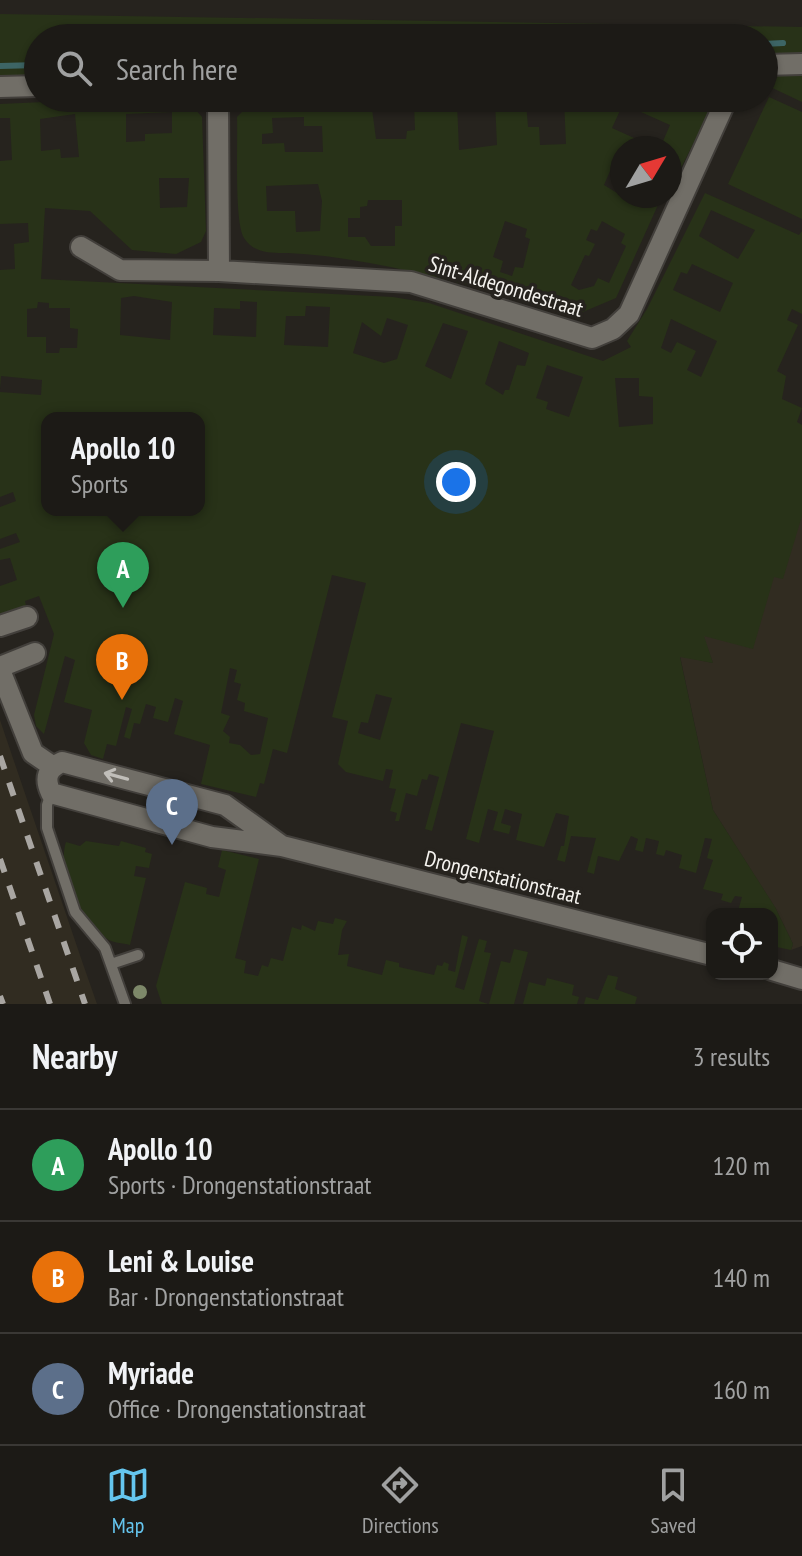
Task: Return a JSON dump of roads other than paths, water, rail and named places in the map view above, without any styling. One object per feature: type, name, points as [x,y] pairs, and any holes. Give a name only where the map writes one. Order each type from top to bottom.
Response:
[{"type":"street","points":[[778,65],[802,64]]},
{"type":"street","points":[[0,87],[24,86]]},
{"type":"street","points":[[218,112],[219,271]]},
{"type":"street","name":"Sint-Aldegondestraat","points":[[81,247],[120,270],[219,271],[411,282],[592,338],[613,329],[629,314],[721,112]]},
{"type":"street","points":[[0,626],[27,617]]},
{"type":"street","points":[[35,653],[0,668],[33,753],[52,766],[46,782],[51,793]]},
{"type":"street","name":"Drongenstationstraat","points":[[52,766],[62,762],[225,805],[282,846]]},
{"type":"street","name":"Drongenstationstraat","points":[[51,793],[212,837],[282,846],[706,953]]},
{"type":"street","points":[[778,972],[802,979]]},
{"type":"lane","points":[[51,793],[47,804],[47,828],[75,912],[105,948],[125,1004]]},
{"type":"lane","points":[[111,964],[138,955]]},
{"type":"waterway","points":[[778,43],[783,43]]},
{"type":"waterway","points":[[0,66],[24,65]]},
{"type":"railway","points":[[0,756],[85,1004]]},
{"type":"railway","points":[[0,859],[50,1004]]},
{"type":"railway","points":[[0,996],[3,1004]]},
{"type":"place","name":"Apollo 10","points":[[123,608]]},
{"type":"place","name":"Leni & Louise","points":[[122,700]]},
{"type":"place","name":"Myriade","points":[[172,845]]}]
